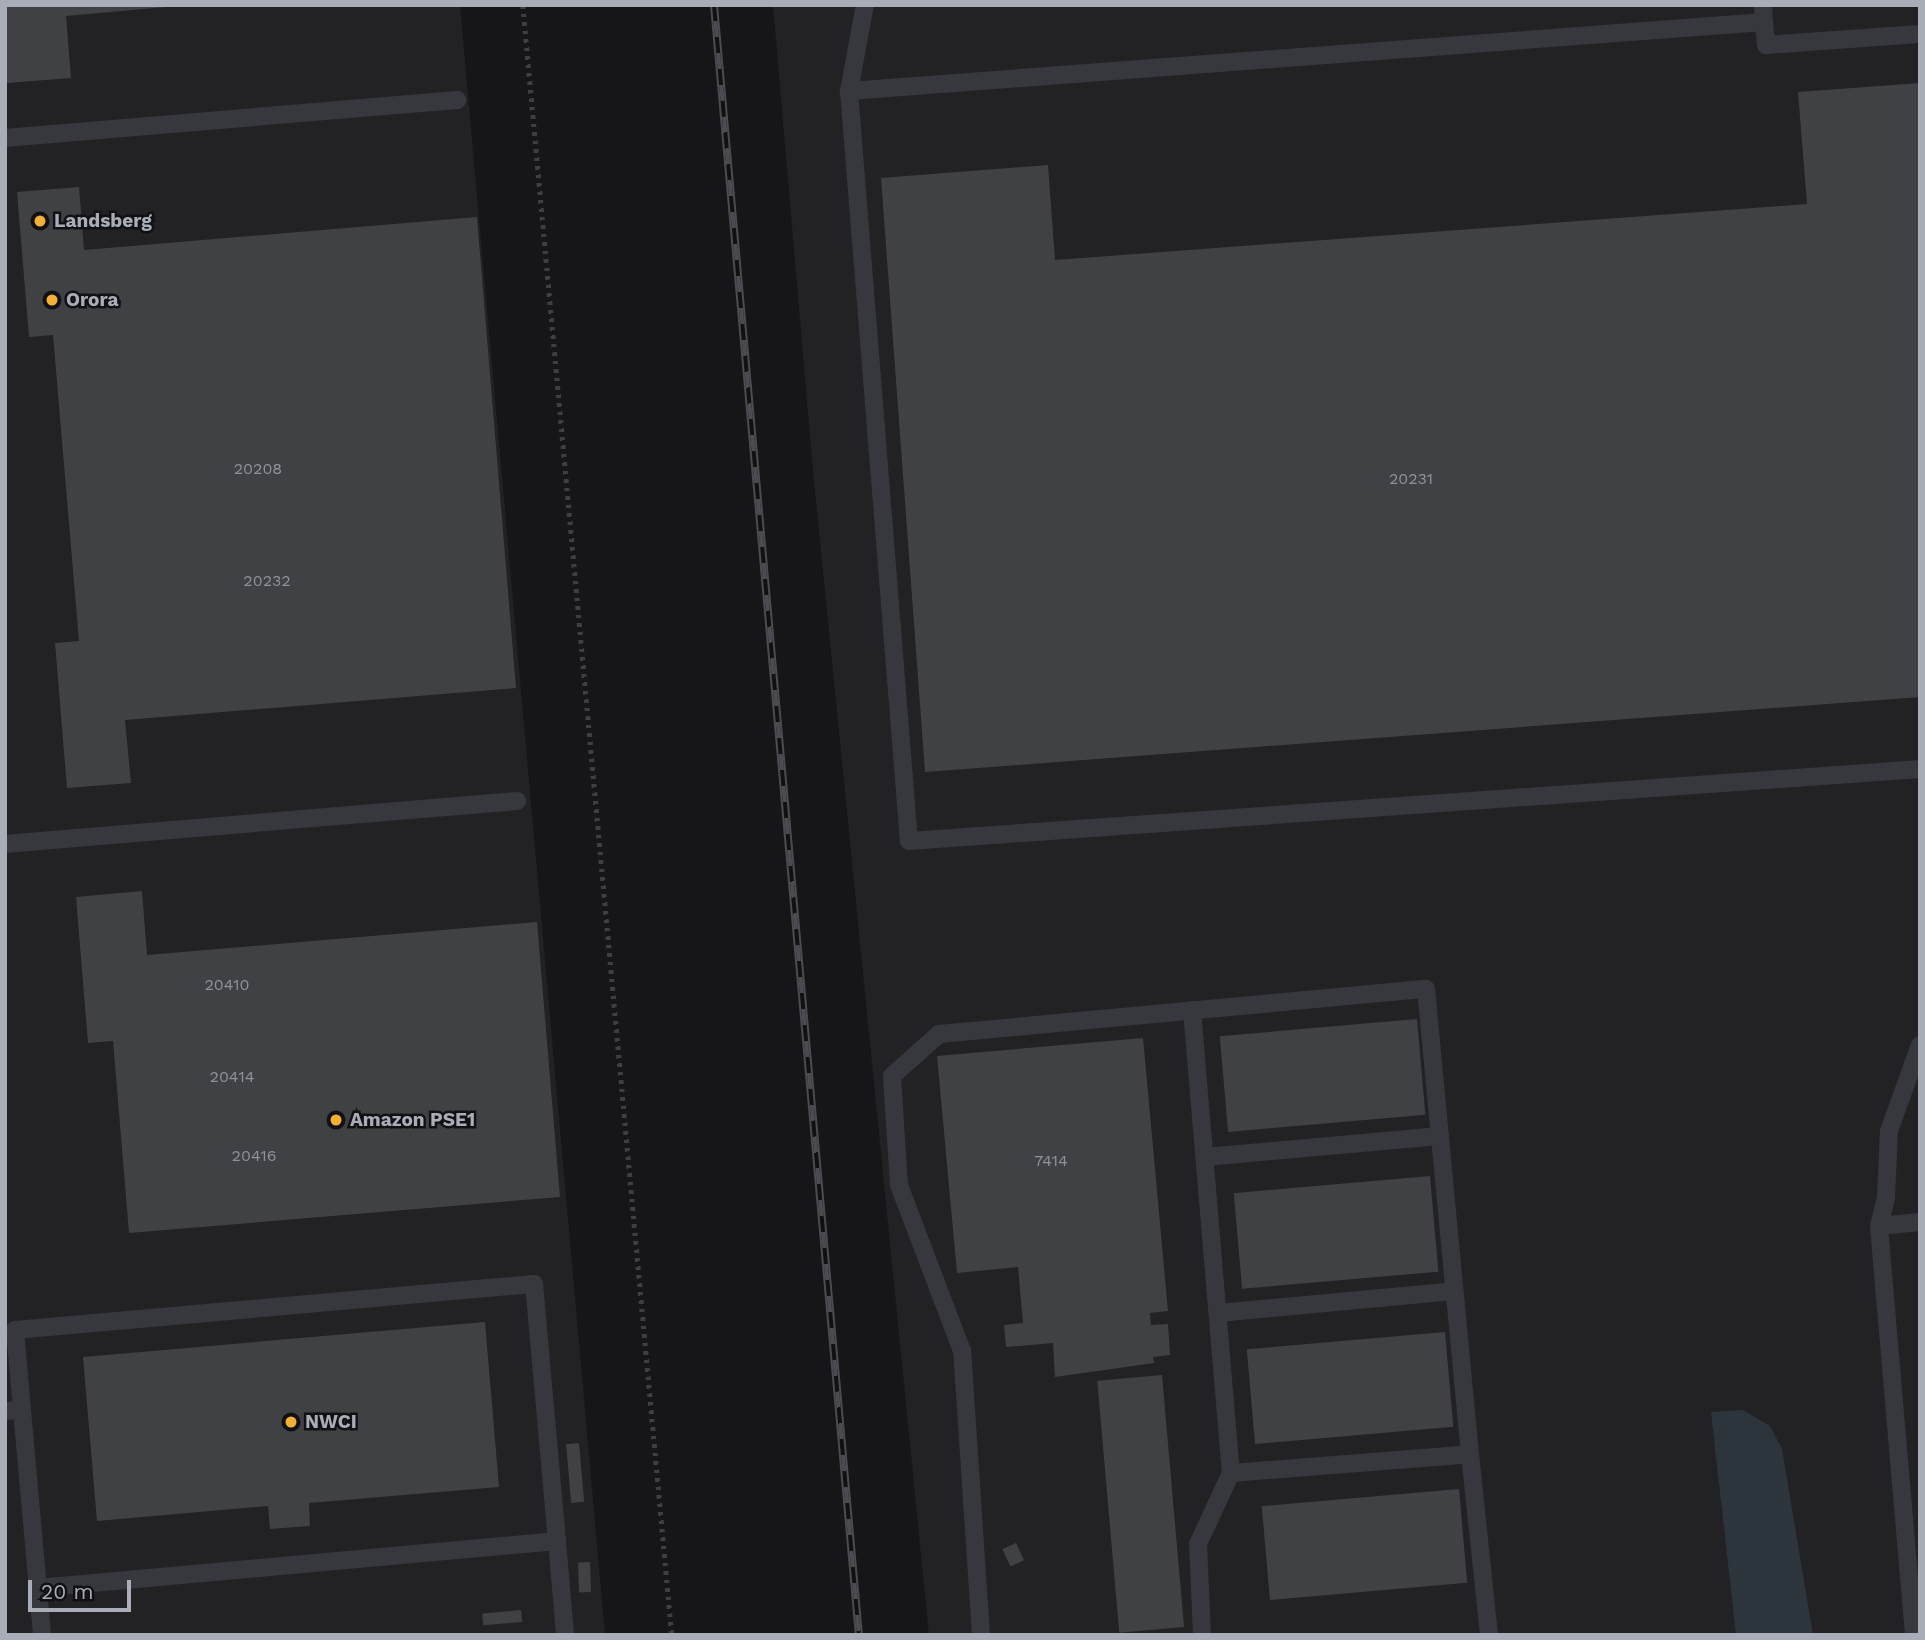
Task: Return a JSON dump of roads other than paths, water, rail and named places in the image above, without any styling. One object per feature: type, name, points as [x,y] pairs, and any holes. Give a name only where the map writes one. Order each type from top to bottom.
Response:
[{"type":"lane","points":[[864,5],[849,91],[909,841],[1920,769]]},
{"type":"lane","points":[[849,91],[1764,14],[1766,45],[1920,34]]},
{"type":"lane","points":[[5,138],[457,100]]},
{"type":"lane","points":[[5,844],[517,801]]},
{"type":"lane","points":[[981,1635],[962,1351],[899,1185],[892,1076],[939,1034],[1426,989],[1489,1635]]},
{"type":"lane","points":[[1192,1010],[1231,1473],[1198,1544],[1202,1635]]},
{"type":"lane","points":[[1914,1635],[1879,1226],[1886,1197],[1889,1131],[1920,1045]]},
{"type":"lane","points":[[1205,1157],[1440,1136]]},
{"type":"lane","points":[[1879,1226],[1920,1222]]},
{"type":"lane","points":[[43,1635],[14,1410],[15,1330],[534,1284],[565,1635]]},
{"type":"lane","points":[[1218,1313],[1454,1291]]},
{"type":"lane","points":[[1231,1473],[1470,1454]]},
{"type":"lane","points":[[38,1588],[556,1541]]},
{"type":"railway","points":[[714,5],[859,1635]]},
{"type":"place","name":"Landsberg","points":[[40,221]]},
{"type":"place","name":"Orora","points":[[52,300]]},
{"type":"place","name":"Amazon PSE1","points":[[336,1120]]},
{"type":"place","name":"NWCI","points":[[291,1422]]}]
